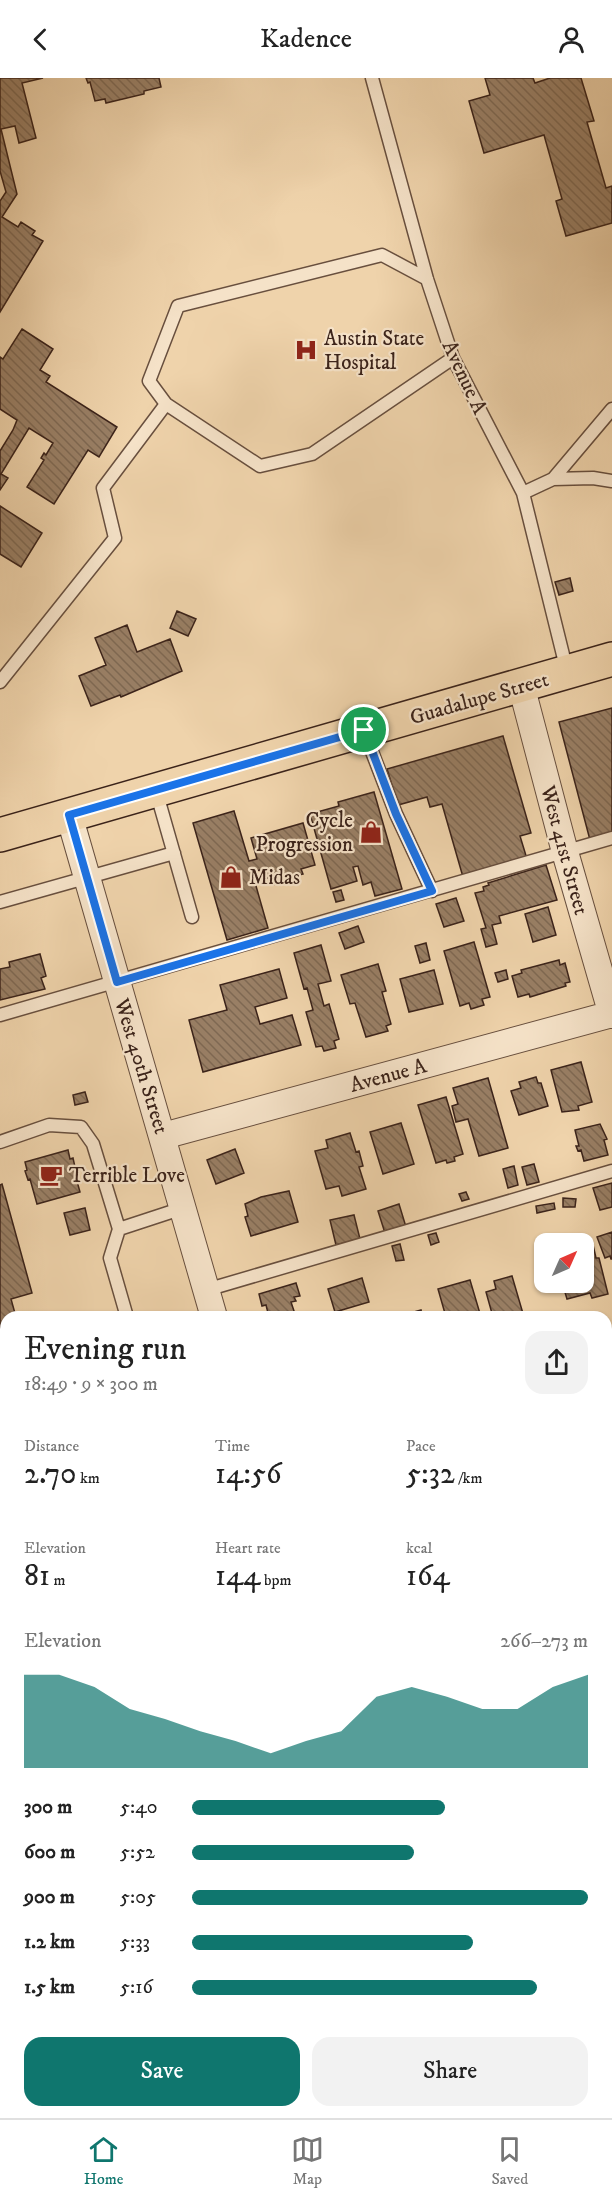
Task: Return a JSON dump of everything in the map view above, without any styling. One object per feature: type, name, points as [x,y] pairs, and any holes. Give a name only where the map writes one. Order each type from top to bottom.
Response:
[{"type":"main road","name":"Guadalupe Street","points":[[0,836],[612,659]]},
{"type":"street","name":"West 41st Street","points":[[520,686],[612,1014]]},
{"type":"street","name":"West 40th Street","points":[[69,815],[212,1311]]},
{"type":"street","name":"Avenue A","points":[[163,1137],[612,1014]]},
{"type":"lane","name":"Avenue A","points":[[372,78],[427,279],[453,358],[523,493],[567,673]]},
{"type":"lane","points":[[427,279],[381,255],[178,306],[149,381],[166,404],[260,466],[312,454],[453,358]]},
{"type":"lane","points":[[0,682],[115,538],[103,488],[166,404]]},
{"type":"lane","points":[[523,493],[553,478],[612,409]]},
{"type":"lane","points":[[553,478],[593,478],[612,481]]},
{"type":"lane","points":[[364,730],[396,814],[432,891]]},
{"type":"lane","points":[[156,790],[192,917]]},
{"type":"lane","points":[[0,1015],[612,838]]},
{"type":"lane","points":[[0,902],[174,853]]},
{"type":"lane","points":[[0,1142],[49,1125],[81,1127],[93,1144],[119,1229],[110,1258],[125,1311]]},
{"type":"lane","points":[[206,1290],[612,1171]]},
{"type":"lane","points":[[119,1229],[183,1208]]},
{"type":"building","points":[[0,78],[43,78],[22,83],[36,138],[19,143],[15,126],[1,129],[17,194],[2,217],[18,227],[21,222],[35,231],[32,235],[43,241],[0,312],[0,201],[6,192],[0,171]]},
{"type":"building","points":[[86,78],[159,78],[161,87],[144,91],[144,94],[106,103],[105,99],[95,101],[90,82],[88,83]]},
{"type":"building","points":[[485,78],[533,78],[535,83],[550,78],[581,78],[594,121],[587,122],[606,188],[612,186],[612,223],[566,236],[556,201],[562,199],[544,135],[484,153],[469,101],[490,95]]},
{"type":"building","points":[[22,329],[53,349],[40,370],[50,376],[46,382],[117,427],[99,457],[88,450],[54,504],[27,487],[44,460],[41,458],[44,453],[46,455],[53,443],[29,428],[1,474],[8,478],[0,490],[0,451],[17,420],[0,409],[0,357],[3,359]]},
{"type":"building","points":[[0,506],[42,533],[21,567],[0,554]]},
{"type":"building","points":[[570,578],[573,591],[559,595],[555,582]]},
{"type":"building","points":[[177,611],[196,619],[188,636],[170,628]]},
{"type":"building","points":[[127,625],[137,652],[170,639],[182,671],[121,697],[120,695],[91,706],[79,676],[106,665],[95,638]]},
{"type":"building","points":[[612,708],[612,834],[590,840],[559,722]]},
{"type":"building","points":[[503,736],[531,833],[520,836],[527,859],[463,877],[442,804],[430,807],[427,797],[398,805],[387,769]]},
{"type":"building","points":[[374,792],[402,889],[375,896],[371,882],[363,885],[358,866],[353,867],[357,881],[331,889],[310,814],[339,806],[338,802]]},
{"type":"building","points":[[234,811],[249,861],[257,859],[251,838],[303,823],[315,865],[301,869],[303,874],[299,877],[272,885],[269,877],[263,880],[260,870],[252,872],[268,928],[227,940],[193,823]]},
{"type":"building","points":[[546,865],[557,900],[499,916],[501,923],[492,925],[497,944],[486,947],[481,929],[486,928],[475,893],[484,891],[483,887],[489,885],[488,883]]},
{"type":"building","points":[[341,890],[344,900],[336,902],[333,892]]},
{"type":"building","points":[[456,898],[464,921],[444,927],[436,904]]},
{"type":"building","points":[[548,907],[556,935],[533,942],[525,914]]},
{"type":"building","points":[[358,926],[364,942],[345,949],[339,933]]},
{"type":"building","points":[[474,942],[490,997],[482,999],[484,1005],[471,1009],[469,1003],[460,1006],[444,951]]},
{"type":"building","points":[[426,943],[430,960],[420,963],[415,946]]},
{"type":"building","points":[[321,945],[331,981],[318,984],[324,1006],[329,1004],[339,1039],[334,1041],[336,1048],[324,1051],[322,1046],[316,1047],[306,1012],[313,1010],[307,988],[304,989],[294,953]]},
{"type":"building","points":[[40,954],[46,976],[41,978],[45,989],[0,1000],[0,969],[10,967],[9,962]]},
{"type":"building","points":[[559,960],[560,965],[565,963],[570,982],[565,983],[566,986],[530,997],[529,994],[518,997],[512,976],[522,973],[521,970]]},
{"type":"building","points":[[378,964],[386,991],[382,992],[391,1024],[386,1026],[388,1031],[366,1037],[355,1003],[350,1004],[341,975]]},
{"type":"building","points":[[279,969],[287,998],[255,1007],[260,1024],[292,1015],[301,1045],[203,1072],[189,1020],[227,1010],[220,985]]},
{"type":"building","points":[[434,970],[443,1004],[409,1012],[400,979]]},
{"type":"building","points":[[506,970],[508,979],[498,982],[495,973]]},
{"type":"building","points":[[581,1062],[592,1102],[578,1106],[579,1110],[562,1112],[551,1070]]},
{"type":"building","points":[[536,1077],[538,1083],[541,1083],[548,1106],[519,1115],[511,1091],[521,1088],[519,1082]]},
{"type":"building","points":[[488,1078],[508,1148],[479,1156],[468,1119],[456,1122],[452,1106],[458,1104],[453,1088]]},
{"type":"building","points":[[85,1092],[88,1102],[75,1105],[73,1095]]},
{"type":"building","points":[[446,1097],[463,1154],[454,1157],[455,1161],[447,1163],[446,1160],[436,1163],[418,1105]]},
{"type":"building","points":[[401,1123],[414,1164],[383,1174],[370,1132]]},
{"type":"building","points":[[600,1124],[607,1139],[604,1140],[608,1155],[584,1161],[581,1150],[578,1151],[576,1146],[579,1146],[575,1130]]},
{"type":"building","points":[[350,1133],[356,1152],[359,1151],[363,1166],[359,1167],[366,1189],[342,1196],[339,1186],[326,1189],[315,1151],[328,1148],[326,1140]]},
{"type":"building","points":[[235,1149],[244,1173],[216,1184],[207,1160]]},
{"type":"building","name":"Terrible Love","points":[[68,1150],[70,1159],[73,1158],[75,1167],[73,1167],[80,1192],[37,1204],[30,1179],[28,1180],[25,1171],[27,1170],[25,1162]]},
{"type":"building","points":[[534,1164],[539,1182],[527,1185],[522,1167]]},
{"type":"building","points":[[514,1166],[518,1185],[508,1188],[503,1169]]},
{"type":"building","points":[[612,1183],[612,1207],[600,1210],[593,1188]]},
{"type":"building","points":[[2,1184],[32,1293],[11,1299],[14,1311],[0,1311],[0,1185]]},
{"type":"building","points":[[289,1191],[298,1222],[251,1236],[245,1217],[248,1216],[245,1204],[261,1197]]},
{"type":"building","points":[[466,1192],[469,1199],[462,1201],[459,1194]]},
{"type":"building","points":[[563,1198],[576,1199],[575,1207],[563,1207]]},
{"type":"building","points":[[554,1203],[555,1209],[537,1213],[536,1206]]},
{"type":"building","points":[[399,1204],[406,1227],[385,1233],[378,1211]]},
{"type":"building","points":[[85,1208],[90,1230],[70,1235],[64,1213]]},
{"type":"building","points":[[354,1215],[360,1239],[336,1245],[330,1220]]},
{"type":"building","points":[[612,1232],[611,1259],[610,1256],[605,1258],[597,1237]]},
{"type":"building","points":[[436,1233],[439,1242],[431,1245],[428,1235]]},
{"type":"building","points":[[400,1244],[404,1260],[396,1261],[392,1246]]},
{"type":"building","points":[[594,1249],[596,1258],[599,1258],[608,1294],[592,1298],[590,1293],[594,1293]]},
{"type":"building","points":[[512,1276],[522,1311],[491,1311],[486,1292],[496,1289],[494,1281]]},
{"type":"building","points":[[362,1278],[369,1302],[335,1311],[328,1289]]},
{"type":"building","points":[[470,1280],[479,1311],[444,1311],[438,1289]]},
{"type":"building","points":[[296,1283],[300,1296],[294,1297],[296,1301],[291,1302],[294,1311],[268,1311],[266,1305],[262,1306],[259,1294]]},
{"type":"building","points":[[565,1293],[590,1293],[567,1299]]},
{"type":"place","name":"Austin State Hospital","points":[[306,350]]},
{"type":"place","name":"Cycle Progression","points":[[371,832]]},
{"type":"place","name":"Midas","points":[[231,877]]},
{"type":"place","name":"Terrible Love","points":[[51,1175]]},
{"type":"route","points":[[364,730],[396,814],[432,891],[117,982],[69,815],[364,730]]}]
